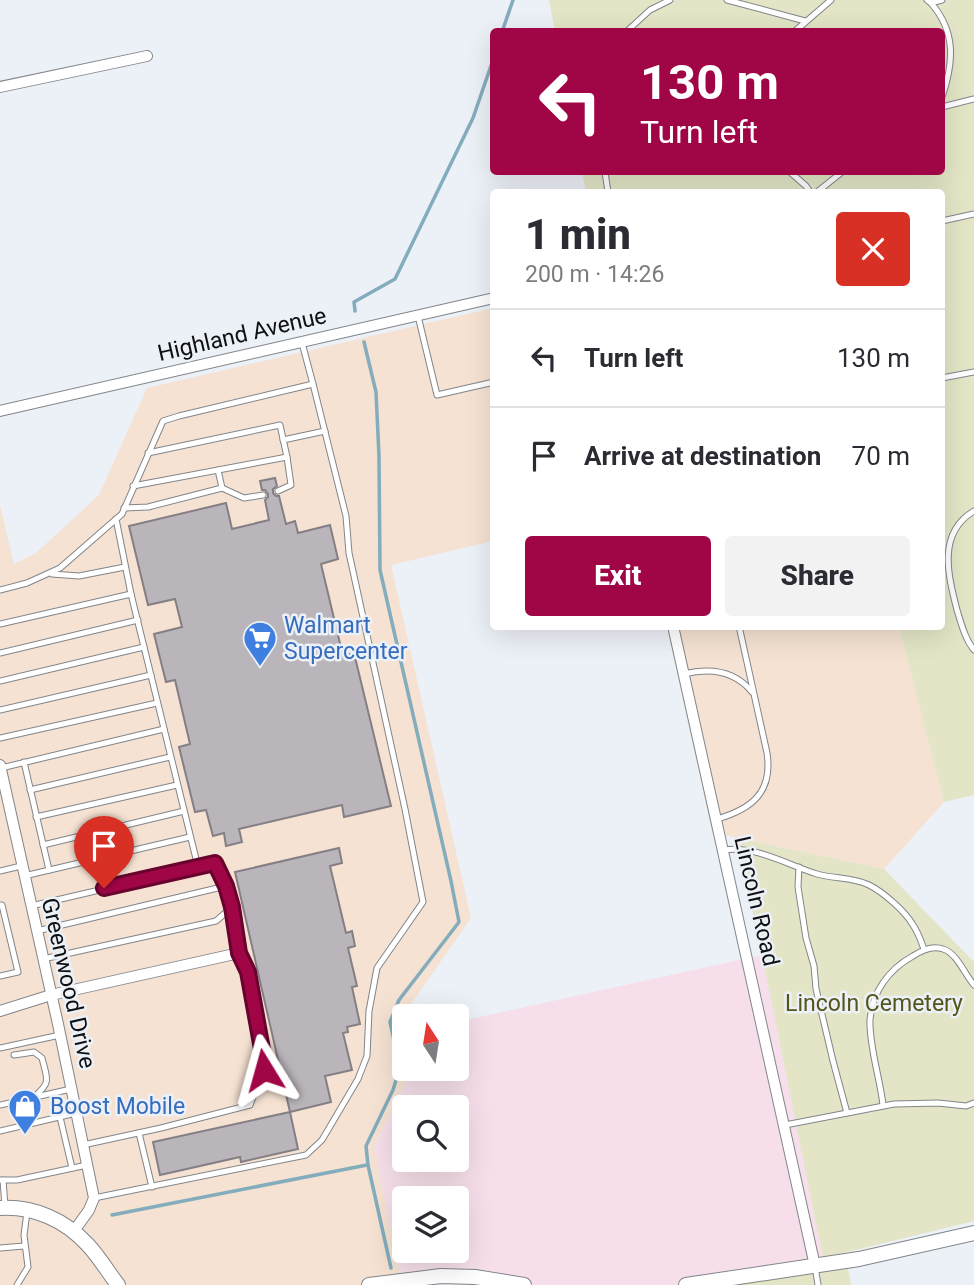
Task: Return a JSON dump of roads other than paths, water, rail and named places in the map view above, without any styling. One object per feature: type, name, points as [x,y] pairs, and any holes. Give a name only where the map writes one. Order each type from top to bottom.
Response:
[{"type":"street","points":[[0,87],[146,56]]},
{"type":"street","name":"Highland Avenue","points":[[0,411],[490,299]]},
{"type":"street","name":"Lincoln Road","points":[[674,630],[816,1266]]},
{"type":"street","name":"Greenwood Drive","points":[[0,766],[3,791],[37,931],[94,1198]]},
{"type":"street","points":[[0,825],[12,822]]},
{"type":"street","points":[[0,1011],[51,995],[239,953]]},
{"type":"street","points":[[74,1231],[94,1198]]},
{"type":"street","points":[[3,1208],[42,1213],[74,1231],[89,1246],[118,1285]]},
{"type":"street","points":[[686,1285],[859,1259],[974,1233]]},
{"type":"street","points":[[369,1285],[427,1276],[475,1277],[524,1285]]},
{"type":"lane","points":[[630,28],[650,10],[670,0]]},
{"type":"lane","points":[[727,0],[805,21]]},
{"type":"lane","points":[[798,28],[831,0]]},
{"type":"lane","points":[[929,1],[942,0]]},
{"type":"lane","points":[[929,1],[945,23],[951,48],[945,86]]},
{"type":"lane","points":[[945,106],[974,99]]},
{"type":"lane","points":[[793,175],[808,189]]},
{"type":"lane","points":[[821,189],[838,175]]},
{"type":"lane","points":[[945,220],[974,214]]},
{"type":"lane","points":[[418,316],[437,396],[490,383]]},
{"type":"lane","points":[[94,1198],[306,1155],[322,1140],[358,1079],[366,1056],[369,1011],[377,968],[423,902],[349,553],[346,516],[302,342]]},
{"type":"lane","points":[[945,377],[974,372]]},
{"type":"lane","points":[[0,590],[27,583],[60,568],[122,514],[163,421],[313,384]]},
{"type":"lane","points":[[148,453],[280,425],[291,485],[278,491]]},
{"type":"lane","points":[[283,440],[325,431]]},
{"type":"lane","points":[[133,486],[287,457]]},
{"type":"lane","points":[[218,470],[222,488]]},
{"type":"lane","points":[[124,508],[148,507],[222,488],[244,498],[263,495]]},
{"type":"lane","points":[[974,511],[959,522],[953,533],[948,566],[961,622],[974,650]]},
{"type":"lane","points":[[116,519],[131,594],[198,867]]},
{"type":"lane","points":[[49,573],[79,576],[125,567]]},
{"type":"lane","points":[[0,624],[131,594]]},
{"type":"lane","points":[[0,653],[138,620]]},
{"type":"lane","points":[[717,819],[731,816],[750,805],[763,790],[768,777],[767,753],[740,630]]},
{"type":"lane","points":[[0,681],[144,647]]},
{"type":"lane","points":[[684,674],[700,670],[720,672],[738,680],[753,694]]},
{"type":"lane","points":[[0,710],[151,675]]},
{"type":"lane","points":[[0,738],[158,703]]},
{"type":"lane","points":[[0,766],[164,729]]},
{"type":"lane","points":[[30,790],[170,757]]},
{"type":"lane","points":[[23,762],[49,870]]},
{"type":"lane","points":[[36,817],[177,785]]},
{"type":"lane","points":[[43,845],[184,811]]},
{"type":"lane","points":[[0,871],[49,870],[190,837]]},
{"type":"lane","points":[[724,850],[745,850],[818,874],[870,886],[905,914],[924,949]]},
{"type":"lane","points":[[31,906],[215,863],[226,886],[239,953],[248,972],[265,1066],[250,1105],[83,1145]]},
{"type":"lane","points":[[799,867],[798,887],[806,938],[847,1112]]},
{"type":"lane","points":[[37,931],[226,886]]},
{"type":"lane","points":[[0,905],[18,972],[0,976]]},
{"type":"lane","points":[[43,959],[216,921],[232,907]]},
{"type":"lane","points":[[883,1105],[870,1031],[877,993],[891,971],[924,949],[936,947],[947,951],[974,985]]},
{"type":"lane","points":[[0,1048],[60,1035]]},
{"type":"lane","points":[[14,1055],[34,1052],[41,1058],[47,1081],[34,1097]]},
{"type":"lane","points":[[0,1105],[71,1089]]},
{"type":"lane","points":[[785,1125],[883,1105],[914,1102],[974,1109]]},
{"type":"lane","points":[[965,1106],[974,1103]]},
{"type":"lane","points":[[0,1131],[76,1114]]},
{"type":"lane","points":[[60,1117],[72,1168]]},
{"type":"lane","points":[[139,1133],[152,1187]]},
{"type":"lane","points":[[3,1208],[1,1180],[17,1180],[87,1166]]},
{"type":"lane","points":[[16,1285],[28,1267],[24,1246],[27,1210]]},
{"type":"lane","points":[[14,1236],[24,1235]]},
{"type":"lane","points":[[0,1248],[24,1246]]},
{"type":"lane","points":[[816,1266],[818,1285]]},
{"type":"waterway","points":[[503,28],[513,0]]},
{"type":"waterway","points":[[355,311],[354,302],[395,279],[473,118],[490,69]]},
{"type":"waterway","points":[[364,342],[376,392],[380,570],[459,922],[399,1000],[390,1022],[400,1067],[393,1090],[366,1146],[391,1268]]},
{"type":"waterway","points":[[112,1215],[367,1165]]},
{"type":"place","name":"Walmart Supercenter","points":[[260,668]]},
{"type":"place","name":"Boost Mobile","points":[[25,1136]]},
{"type":"park label","name":"Lincoln Cemetery","points":[[874,1003]]}]
